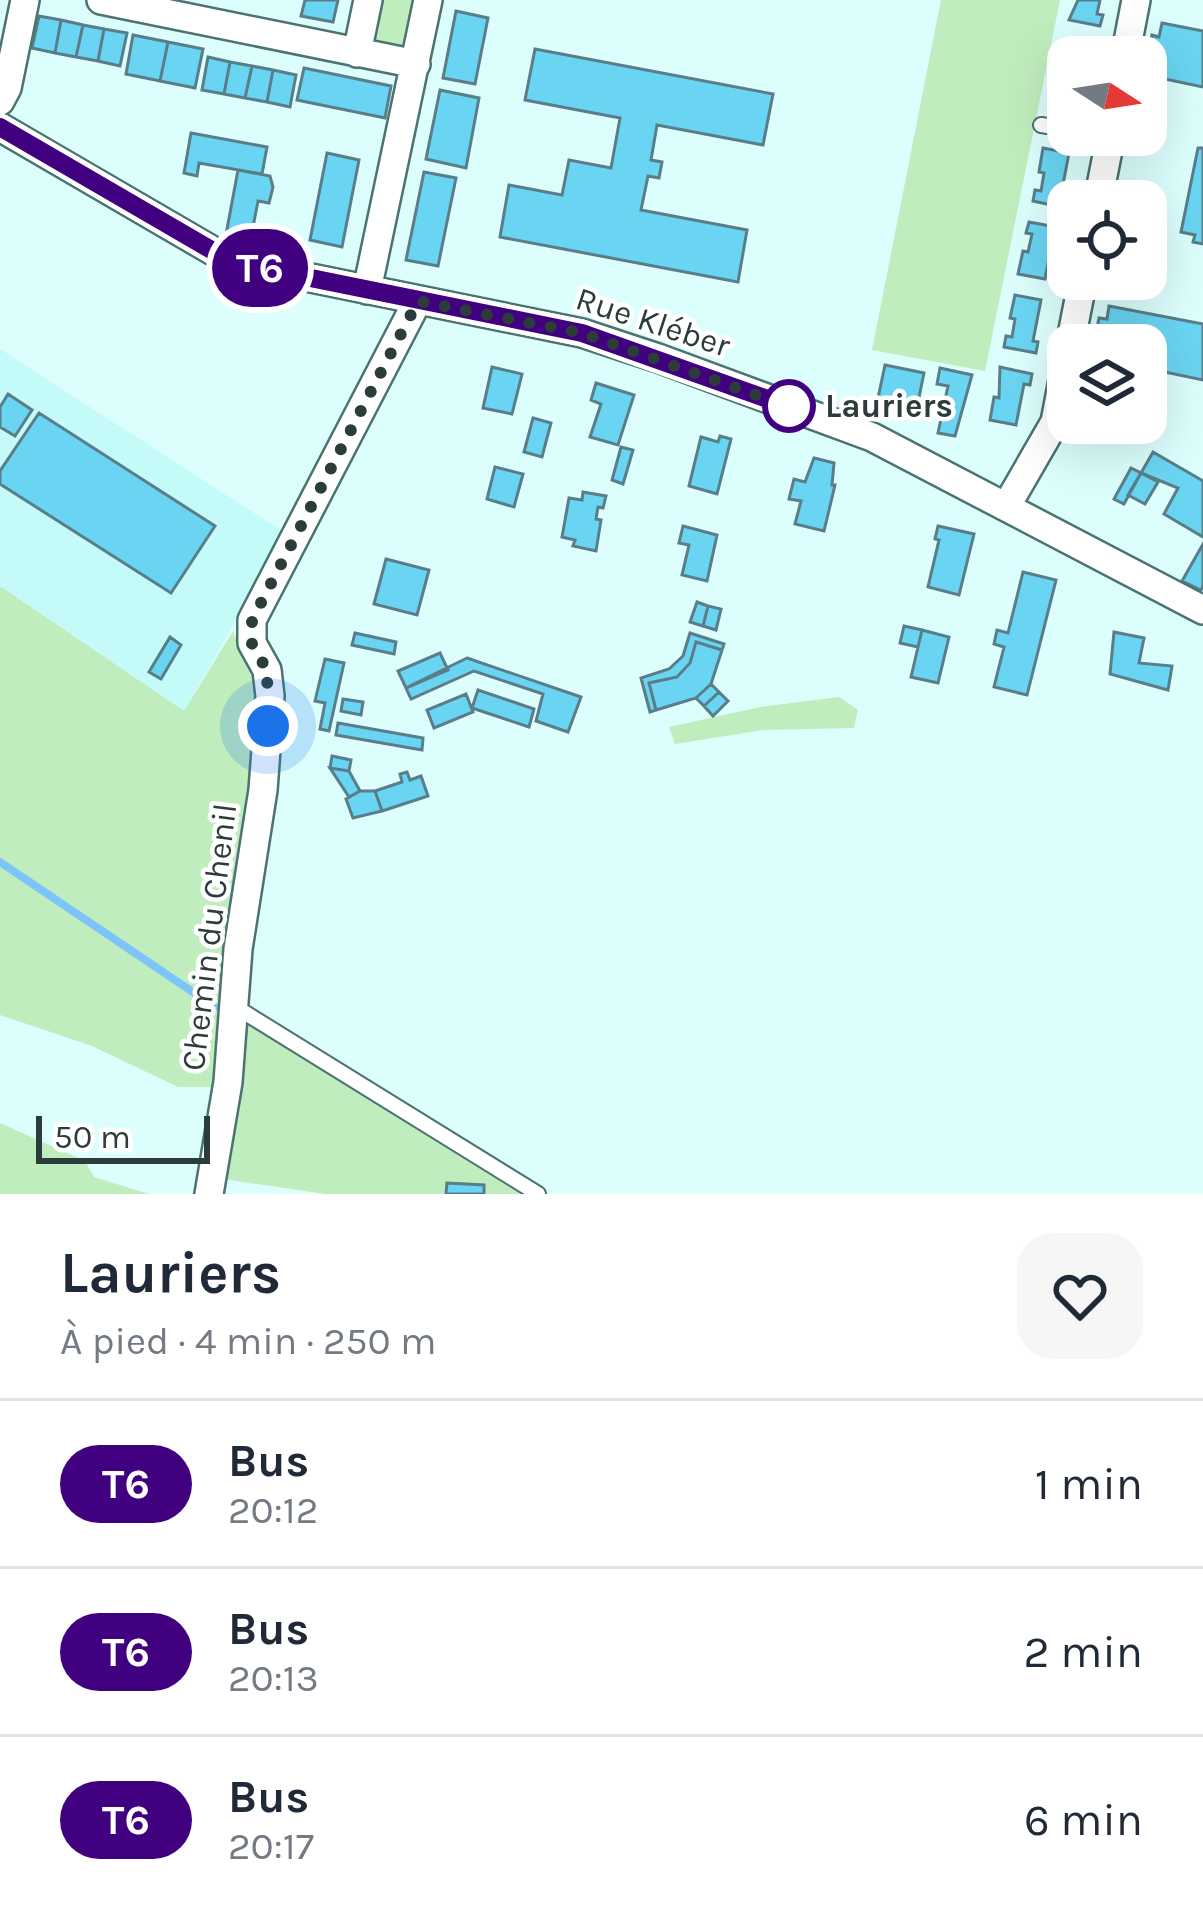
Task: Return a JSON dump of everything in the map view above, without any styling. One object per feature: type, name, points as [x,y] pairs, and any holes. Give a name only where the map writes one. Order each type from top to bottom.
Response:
[{"type":"street","points":[[0,101],[7,88],[25,0]]},
{"type":"street","points":[[101,0],[416,64]]},
{"type":"street","points":[[357,52],[368,0]]},
{"type":"street","points":[[367,290],[428,0]]},
{"type":"street","points":[[1129,36],[1136,0]]},
{"type":"street","name":"Rue Kléber","points":[[0,127],[232,262],[582,333],[658,358],[872,436],[1203,610]]},
{"type":"street","name":"Chemin du Chenil","points":[[209,1194],[263,790],[270,696],[267,670],[252,644],[252,620],[418,301]]},
{"type":"street","points":[[1006,507],[1047,434]]},
{"type":"lane","points":[[1041,124],[1047,125]]},
{"type":"lane","points":[[234,1006],[538,1194]]},
{"type":"shaded area","points":[[0,349],[285,533],[184,712],[0,586]]},
{"type":"green space","points":[[374,0],[421,0],[405,53],[372,46]]},
{"type":"green space","points":[[941,0],[1060,0],[1053,36],[1047,36],[1047,64],[985,371],[872,350]]},
{"type":"green space","points":[[0,586],[184,711],[233,631],[255,676],[261,705],[225,994],[522,1183],[548,1194],[325,1194],[202,1176],[217,1087],[178,1087],[92,1046],[0,1015]]},
{"type":"green space","points":[[839,697],[858,710],[854,728],[763,730],[675,744],[669,727],[760,707]]},
{"type":"green space","points":[[0,1123],[85,1161],[94,1177],[149,1194],[0,1194]]},
{"type":"building","points":[[305,0],[338,0],[333,22],[301,16]]},
{"type":"building","points":[[1078,0],[1100,0],[1100,26],[1069,20]]},
{"type":"building","points":[[456,11],[488,18],[475,84],[443,78]]},
{"type":"building","points":[[39,16],[61,20],[55,53],[32,48]]},
{"type":"building","points":[[61,20],[83,25],[76,57],[55,53]]},
{"type":"building","points":[[1162,23],[1203,31],[1203,87],[1167,79],[1167,36],[1159,36]]},
{"type":"building","points":[[83,25],[104,29],[98,61],[76,57]]},
{"type":"building","points":[[104,29],[127,33],[120,66],[98,61]]},
{"type":"building","points":[[133,35],[168,42],[160,81],[126,74]]},
{"type":"building","points":[[168,42],[203,49],[195,88],[160,81]]},
{"type":"building","points":[[535,49],[773,94],[763,145],[657,125],[651,160],[662,162],[659,178],[648,176],[641,210],[747,230],[738,282],[500,237],[509,185],[562,195],[569,160],[611,168],[620,118],[525,100]]},
{"type":"building","points":[[208,57],[230,62],[224,94],[202,90]]},
{"type":"building","points":[[230,62],[252,66],[245,98],[224,94]]},
{"type":"building","points":[[252,66],[273,70],[267,102],[245,98]]},
{"type":"building","points":[[304,68],[391,86],[385,118],[297,100]]},
{"type":"building","points":[[273,70],[296,75],[290,107],[267,102]]},
{"type":"building","points":[[440,90],[479,98],[466,168],[426,159]]},
{"type":"building","points":[[191,133],[267,147],[262,174],[199,163],[197,176],[184,173]]},
{"type":"building","points":[[1043,148],[1047,156],[1068,156],[1064,180],[1047,180],[1047,204],[1033,201],[1035,190],[1041,191],[1044,173],[1039,172]]},
{"type":"building","points":[[1198,148],[1203,148],[1203,244],[1193,242],[1195,235],[1181,232]]},
{"type":"building","points":[[327,153],[359,160],[342,247],[310,240]]},
{"type":"building","points":[[238,170],[270,176],[273,187],[269,203],[258,201],[249,248],[225,240]]},
{"type":"building","points":[[424,172],[456,178],[438,266],[406,260]]},
{"type":"building","points":[[1029,222],[1047,225],[1045,279],[1018,274],[1032,234],[1026,233]]},
{"type":"building","points":[[1015,295],[1041,300],[1033,341],[1038,342],[1036,353],[1004,347],[1006,336],[1012,337]]},
{"type":"building","points":[[1109,306],[1203,324],[1203,380],[1167,372],[1167,324],[1098,324],[1099,318],[1107,319]]},
{"type":"building","points":[[885,365],[924,373],[917,407],[878,398]]},
{"type":"building","points":[[492,367],[522,374],[512,414],[483,408]]},
{"type":"building","points":[[1000,367],[1032,374],[1030,385],[1024,384],[1016,425],[990,420],[994,397],[999,398]]},
{"type":"building","points":[[940,368],[972,375],[955,436],[938,433],[948,386],[937,384]]},
{"type":"building","points":[[596,383],[634,395],[618,445],[590,437],[601,404],[591,400]]},
{"type":"building","points":[[8,394],[32,410],[15,436],[0,427],[0,407]]},
{"type":"building","points":[[39,413],[215,526],[171,593],[0,484],[0,471]]},
{"type":"building","points":[[533,418],[551,423],[542,457],[524,452]]},
{"type":"building","points":[[720,436],[731,439],[717,494],[689,486],[701,437],[718,442]]},
{"type":"building","points":[[621,447],[633,450],[623,484],[612,480]]},
{"type":"building","points":[[1153,452],[1203,481],[1203,537],[1164,514],[1178,488],[1141,473]]},
{"type":"building","points":[[814,458],[834,463],[835,485],[824,531],[795,524],[801,501],[789,499],[794,479],[805,482]]},
{"type":"building","points":[[495,467],[523,474],[514,507],[487,499]]},
{"type":"building","points":[[1131,468],[1141,473],[1124,504],[1114,499]]},
{"type":"building","points":[[1141,473],[1158,482],[1145,504],[1128,495]]},
{"type":"building","points":[[583,492],[606,496],[603,508],[598,507],[596,551],[573,546],[575,540],[562,537],[569,498],[582,500]]},
{"type":"building","points":[[683,526],[717,535],[707,581],[682,575],[689,545],[679,543]]},
{"type":"building","points":[[938,526],[974,534],[959,595],[928,587]]},
{"type":"building","points":[[1203,544],[1203,586],[1201,590],[1182,581]]},
{"type":"building","points":[[386,559],[429,570],[417,615],[374,604]]},
{"type":"building","points":[[1023,572],[1056,580],[1027,695],[994,687],[1004,647],[994,644],[997,630],[1008,633]]},
{"type":"building","points":[[697,602],[708,606],[703,626],[690,622]]},
{"type":"building","points":[[708,606],[721,609],[716,630],[703,626]]},
{"type":"building","points":[[904,626],[922,630],[918,647],[900,643]]},
{"type":"building","points":[[922,630],[949,637],[938,683],[911,677]]},
{"type":"building","points":[[1114,632],[1144,638],[1139,663],[1172,666],[1168,690],[1110,674]]},
{"type":"building","points":[[355,633],[396,642],[394,654],[352,645]]},
{"type":"building","points":[[690,633],[724,644],[722,650],[696,642],[690,663],[677,677],[649,683],[656,710],[650,712],[641,678],[669,669],[683,656]]},
{"type":"building","points":[[170,637],[181,645],[161,679],[149,672]]},
{"type":"building","points":[[696,642],[722,650],[711,684],[696,698],[656,710],[649,683],[677,677],[690,663]]},
{"type":"building","points":[[440,653],[448,670],[406,688],[398,671]]},
{"type":"building","points":[[467,658],[581,697],[568,732],[536,721],[543,694],[474,671],[411,699],[406,688]]},
{"type":"building","points":[[325,659],[344,663],[329,731],[320,729],[325,703],[315,701]]},
{"type":"building","points":[[711,684],[719,692],[704,706],[696,698]]},
{"type":"building","points":[[478,690],[534,709],[529,727],[472,708]]},
{"type":"building","points":[[719,692],[728,701],[713,716],[704,706]]},
{"type":"building","points":[[466,694],[473,712],[434,728],[427,710]]},
{"type":"building","points":[[343,699],[363,702],[361,715],[341,711]]},
{"type":"building","points":[[338,723],[423,738],[422,750],[336,735]]},
{"type":"building","points":[[332,756],[351,760],[349,771],[330,768]]},
{"type":"building","points":[[330,768],[349,771],[360,791],[349,797]]},
{"type":"building","points":[[407,772],[410,780],[421,776],[428,796],[382,811],[375,791],[402,782],[400,774]]},
{"type":"building","points":[[360,791],[375,791],[382,811],[353,818],[346,799]]},
{"type":"building","points":[[447,1183],[484,1185],[484,1194],[446,1194]]},
{"type":"waterway","points":[[0,862],[215,1007]]},
{"type":"bus line","name":"T6","points":[[0,127],[232,262],[582,333],[793,408]]},
{"type":"place","name":"Lauriers","points":[[789,406]]},
{"type":"route","points":[[268,726],[267,670],[252,644],[252,620],[418,301],[582,333],[793,408],[789,406]]}]
